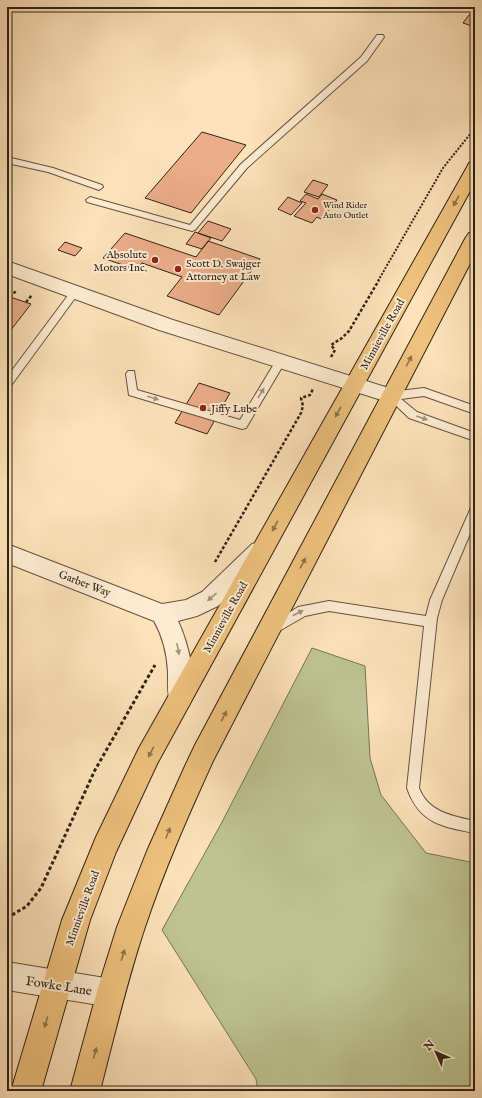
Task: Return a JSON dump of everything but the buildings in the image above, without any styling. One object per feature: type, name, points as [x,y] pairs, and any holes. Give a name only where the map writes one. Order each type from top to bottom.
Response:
[{"type":"main road","name":"Minnieville Road","points":[[26,1091],[76,920],[105,846],[148,756],[475,167]]},
{"type":"main road","points":[[85,1091],[111,993],[131,927],[174,817],[204,753],[475,237]]},
{"type":"street","points":[[7,266],[75,292],[280,362],[391,396]]},
{"type":"street","points":[[180,698],[178,647],[170,627],[162,614],[189,609],[210,599],[261,551]]},
{"type":"street","name":"Garber Way","points":[[7,553],[162,614]]},
{"type":"street","name":"Fowke Lane","points":[[7,976],[111,993]]},
{"type":"lane","points":[[90,200],[192,228],[244,166],[364,59],[380,37]]},
{"type":"lane","points":[[7,160],[50,170],[99,187]]},
{"type":"lane","points":[[7,384],[75,292]]},
{"type":"lane","points":[[131,374],[132,392],[242,425],[280,362]]},
{"type":"lane","points":[[391,396],[424,392],[475,410]]},
{"type":"lane","points":[[391,396],[413,415],[475,437]]},
{"type":"lane","points":[[475,510],[436,600],[430,622],[413,788],[420,803],[428,812],[442,819],[475,827]]},
{"type":"lane","points":[[266,635],[302,611],[318,607],[341,607],[430,622]]},
{"type":"path","points":[[335,350],[331,345],[342,338],[349,331],[443,168],[475,128]]},
{"type":"path","points":[[10,297],[19,286]]},
{"type":"path","points":[[26,302],[34,292]]},
{"type":"path","points":[[214,563],[301,413],[303,406],[301,398],[310,395]]},
{"type":"path","points":[[7,918],[27,906],[41,888],[95,770],[157,660]]},
{"type":"green space","points":[[312,648],[365,666],[370,758],[381,795],[426,853],[475,863],[475,1091],[258,1091],[256,1079],[162,930],[221,824]]},
{"type":"place","name":"Wind Rider Auto Outlet","points":[[315,210]]},
{"type":"place","name":"Absolute Motors Inc.","points":[[155,260]]},
{"type":"place","name":"Scott D. Swajger Attorney at Law","points":[[178,269]]},
{"type":"place","name":"Jiffy Lube","points":[[203,408]]}]
